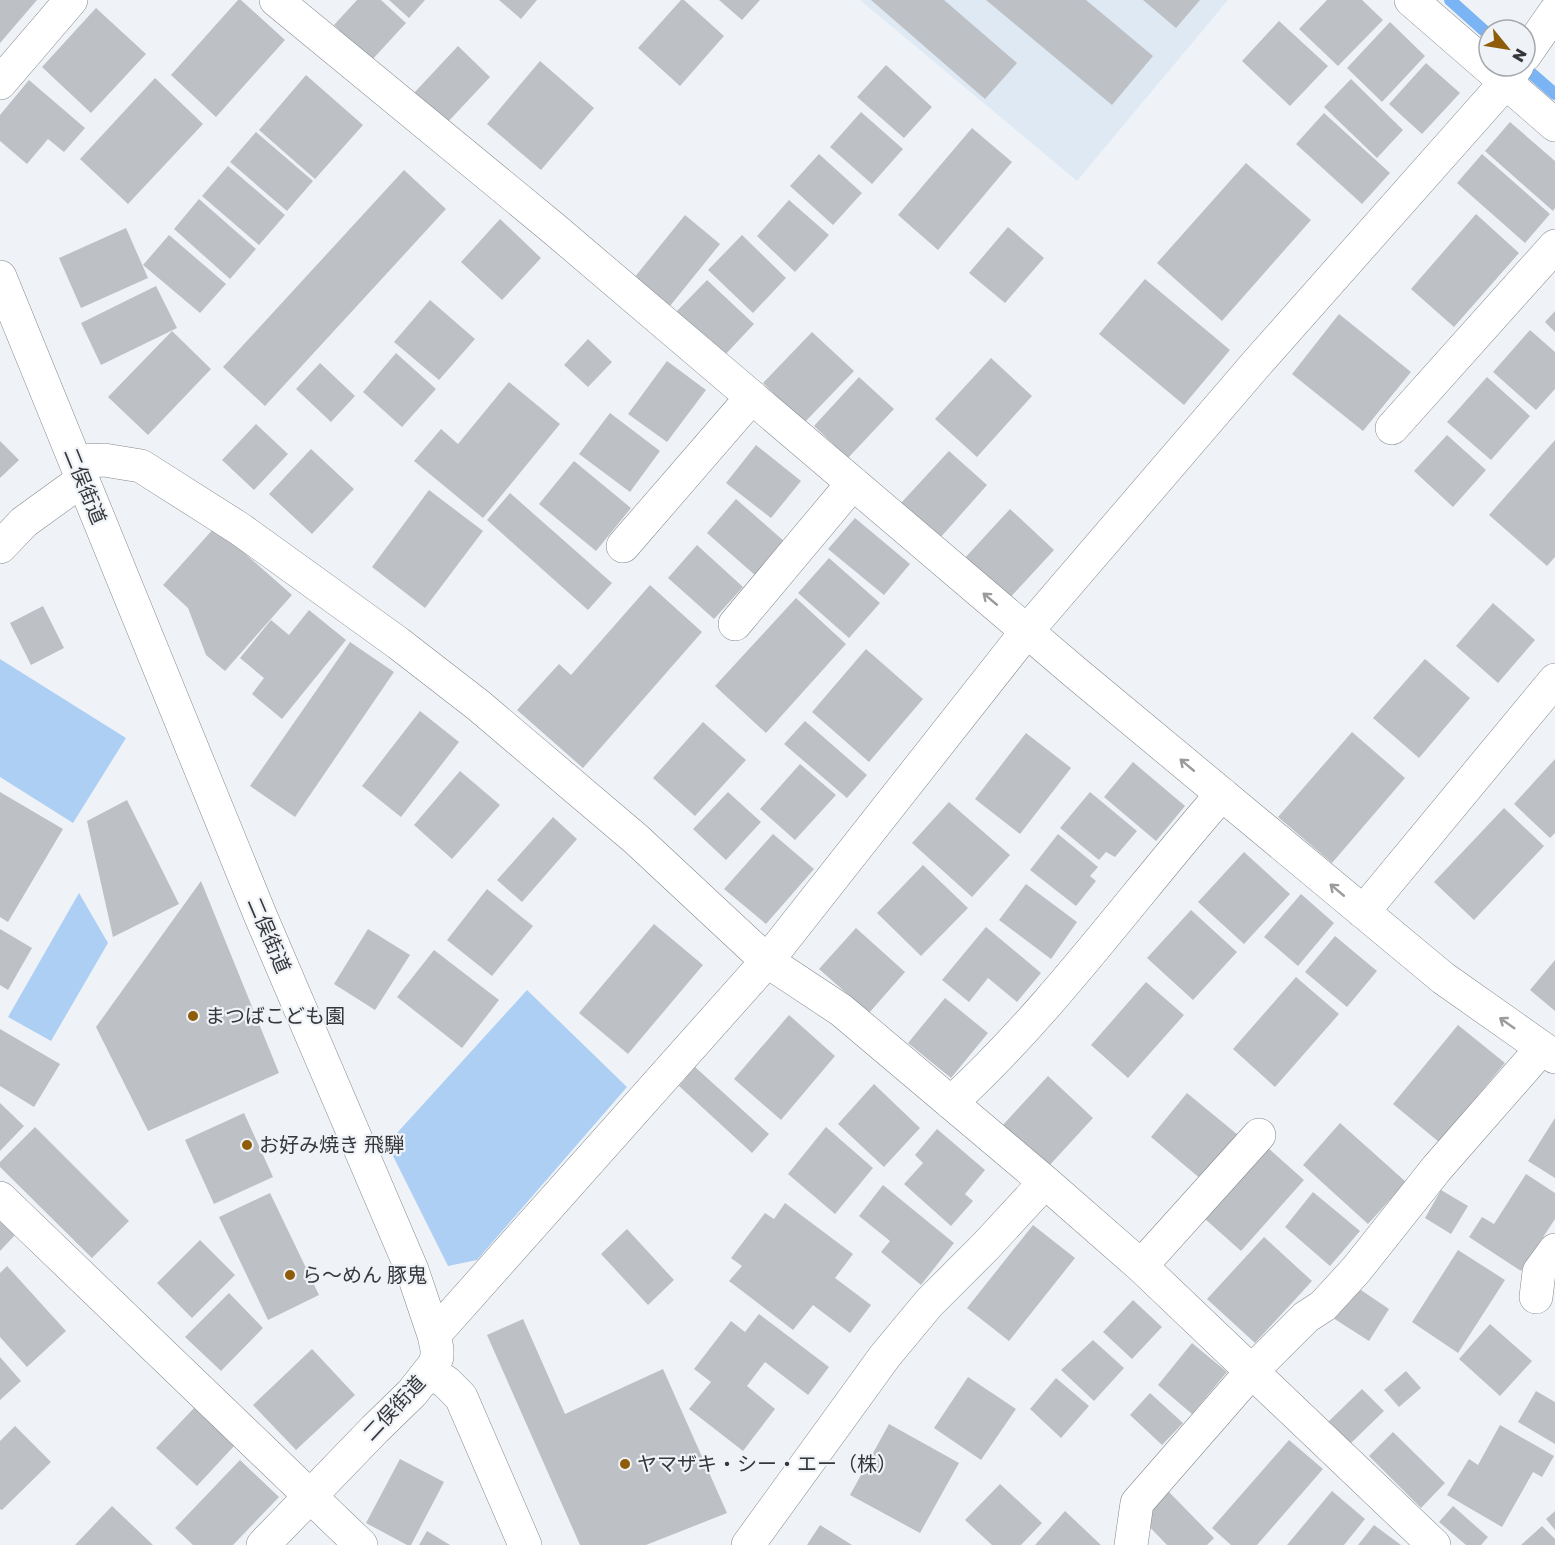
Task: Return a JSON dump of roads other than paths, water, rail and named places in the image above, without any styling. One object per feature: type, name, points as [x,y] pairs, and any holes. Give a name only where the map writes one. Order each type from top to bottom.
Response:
[{"type":"street","points":[[0,83],[71,0]]},
{"type":"street","points":[[276,0],[553,228],[1027,631],[1363,912],[1443,978],[1549,1052],[1437,1168],[1356,1270],[1323,1306],[1306,1317],[1252,1371],[1137,1503],[1131,1545]]},
{"type":"street","points":[[1411,0],[1477,40]]},
{"type":"street","points":[[1537,38],[1555,12]]},
{"type":"street","points":[[434,1335],[767,961],[1027,631],[1257,363],[1507,78]]},
{"type":"street","points":[[1526,78],[1555,125]]},
{"type":"street","points":[[1392,428],[1555,246]]},
{"type":"street","name":"二俣街道","points":[[0,277],[8,323],[79,470],[257,906],[411,1270],[437,1349],[437,1357],[429,1372],[412,1393],[263,1545]]},
{"type":"street","points":[[622,546],[752,397]]},
{"type":"street","points":[[0,547],[79,470],[104,460],[141,466],[240,529],[398,643],[478,705],[636,839],[767,961],[841,1010],[1045,1182],[1141,1266],[1434,1545]]},
{"type":"street","points":[[735,624],[852,483]]},
{"type":"street","points":[[1363,912],[1555,680]]},
{"type":"street","points":[[951,1103],[981,1075],[1054,997],[1183,838],[1222,794]]},
{"type":"street","points":[[1141,1266],[1259,1135]]},
{"type":"street","points":[[748,1545],[885,1356],[929,1304],[1045,1182]]},
{"type":"street","points":[[0,1198],[362,1545]]},
{"type":"street","points":[[1536,1297],[1539,1272],[1555,1250]]},
{"type":"street","points":[[429,1372],[446,1382],[461,1397],[525,1545]]},
{"type":"waterway","points":[[1450,0],[1477,24]]},
{"type":"waterway","points":[[1537,78],[1555,94]]},
{"type":"place","name":"まつばこども園","points":[[193,1016]]},
{"type":"place","name":"お好み焼き 飛騨","points":[[247,1145]]},
{"type":"place","name":"ら～めん 豚鬼","points":[[290,1275]]},
{"type":"place","name":"ヤマザキ・シー・エー（株）","points":[[625,1464]]}]
